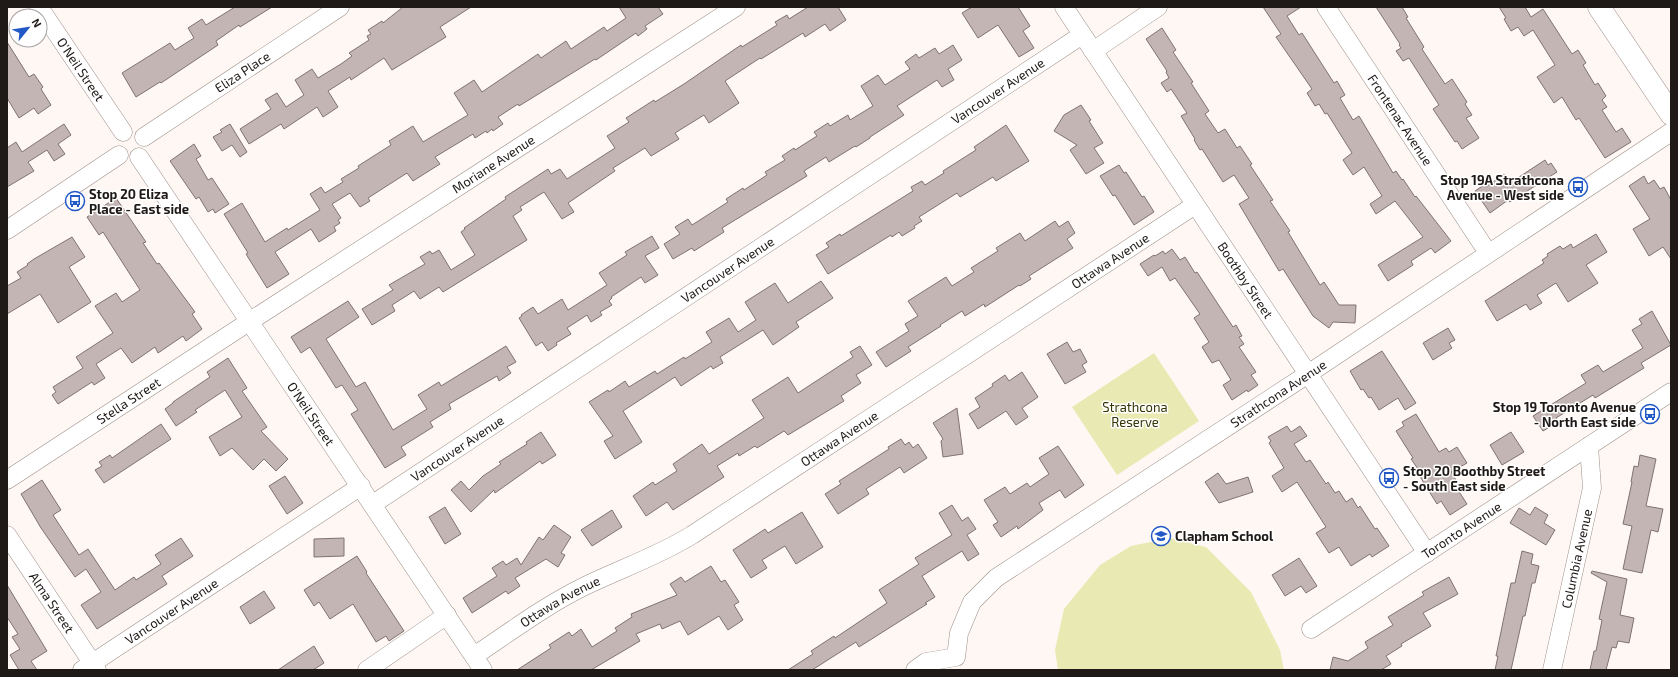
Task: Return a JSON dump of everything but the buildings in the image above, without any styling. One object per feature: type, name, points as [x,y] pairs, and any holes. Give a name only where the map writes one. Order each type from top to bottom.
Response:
[{"type":"main road","points":[[1599,7],[1671,114]]},
{"type":"street","name":"O'Neil Street","points":[[39,7],[123,132]]},
{"type":"street","name":"Eliza Place","points":[[144,137],[340,7]]},
{"type":"street","name":"Moriane Avenue","points":[[250,321],[736,7]]},
{"type":"street","name":"Boothby Street","points":[[1064,7],[1427,553]]},
{"type":"street","points":[[1093,51],[1158,7]]},
{"type":"street","name":"Frontenac Avenue","points":[[1326,7],[1488,254]]},
{"type":"street","name":"Vancouver Avenue","points":[[373,504],[1082,35]]},
{"type":"street","points":[[133,130],[144,137],[145,149],[139,157],[130,160],[119,154],[116,141],[123,132],[133,130]]},
{"type":"street","name":"Strathcona Avenue","points":[[915,670],[926,662],[959,663],[959,633],[972,602],[996,578],[1308,374],[1671,132]]},
{"type":"street","points":[[7,230],[119,154]]},
{"type":"street","name":"O'Neil Street","points":[[139,157],[479,663]]},
{"type":"street","name":"Ottawa Avenue","points":[[479,663],[566,596],[584,586],[669,549],[692,536],[1195,205]]},
{"type":"street","name":"Stella Street","points":[[7,480],[250,321]]},
{"type":"street","name":"Toronto Avenue","points":[[1311,629],[1671,392]]},
{"type":"street","name":"Columbia Avenue","points":[[1552,670],[1592,488],[1589,446]]},
{"type":"street","name":"Vancouver Avenue","points":[[90,668],[361,486]]},
{"type":"street","name":"Alma Street","points":[[7,535],[90,668]]},
{"type":"street","points":[[367,670],[447,615]]},
{"type":"green space","name":"Strathcona Reserve","points":[[1154,353],[1199,421],[1117,475],[1072,407]]},
{"type":"green space","points":[[1170,538],[1206,547],[1251,592],[1280,650],[1284,670],[1058,670],[1055,650],[1064,609],[1100,565],[1131,546]]},
{"type":"place","name":"Stop 19A Strathcona Avenue - West side","points":[[1578,187]]},
{"type":"place","name":"Stop 20 Eliza Place - East side","points":[[75,201]]},
{"type":"place","name":"Stop 19 Toronto Avenue - North East side","points":[[1650,414]]},
{"type":"place","name":"Stop 20 Boothby Street - South East side","points":[[1389,478]]},
{"type":"place","name":"Clapham School","points":[[1161,536]]}]
